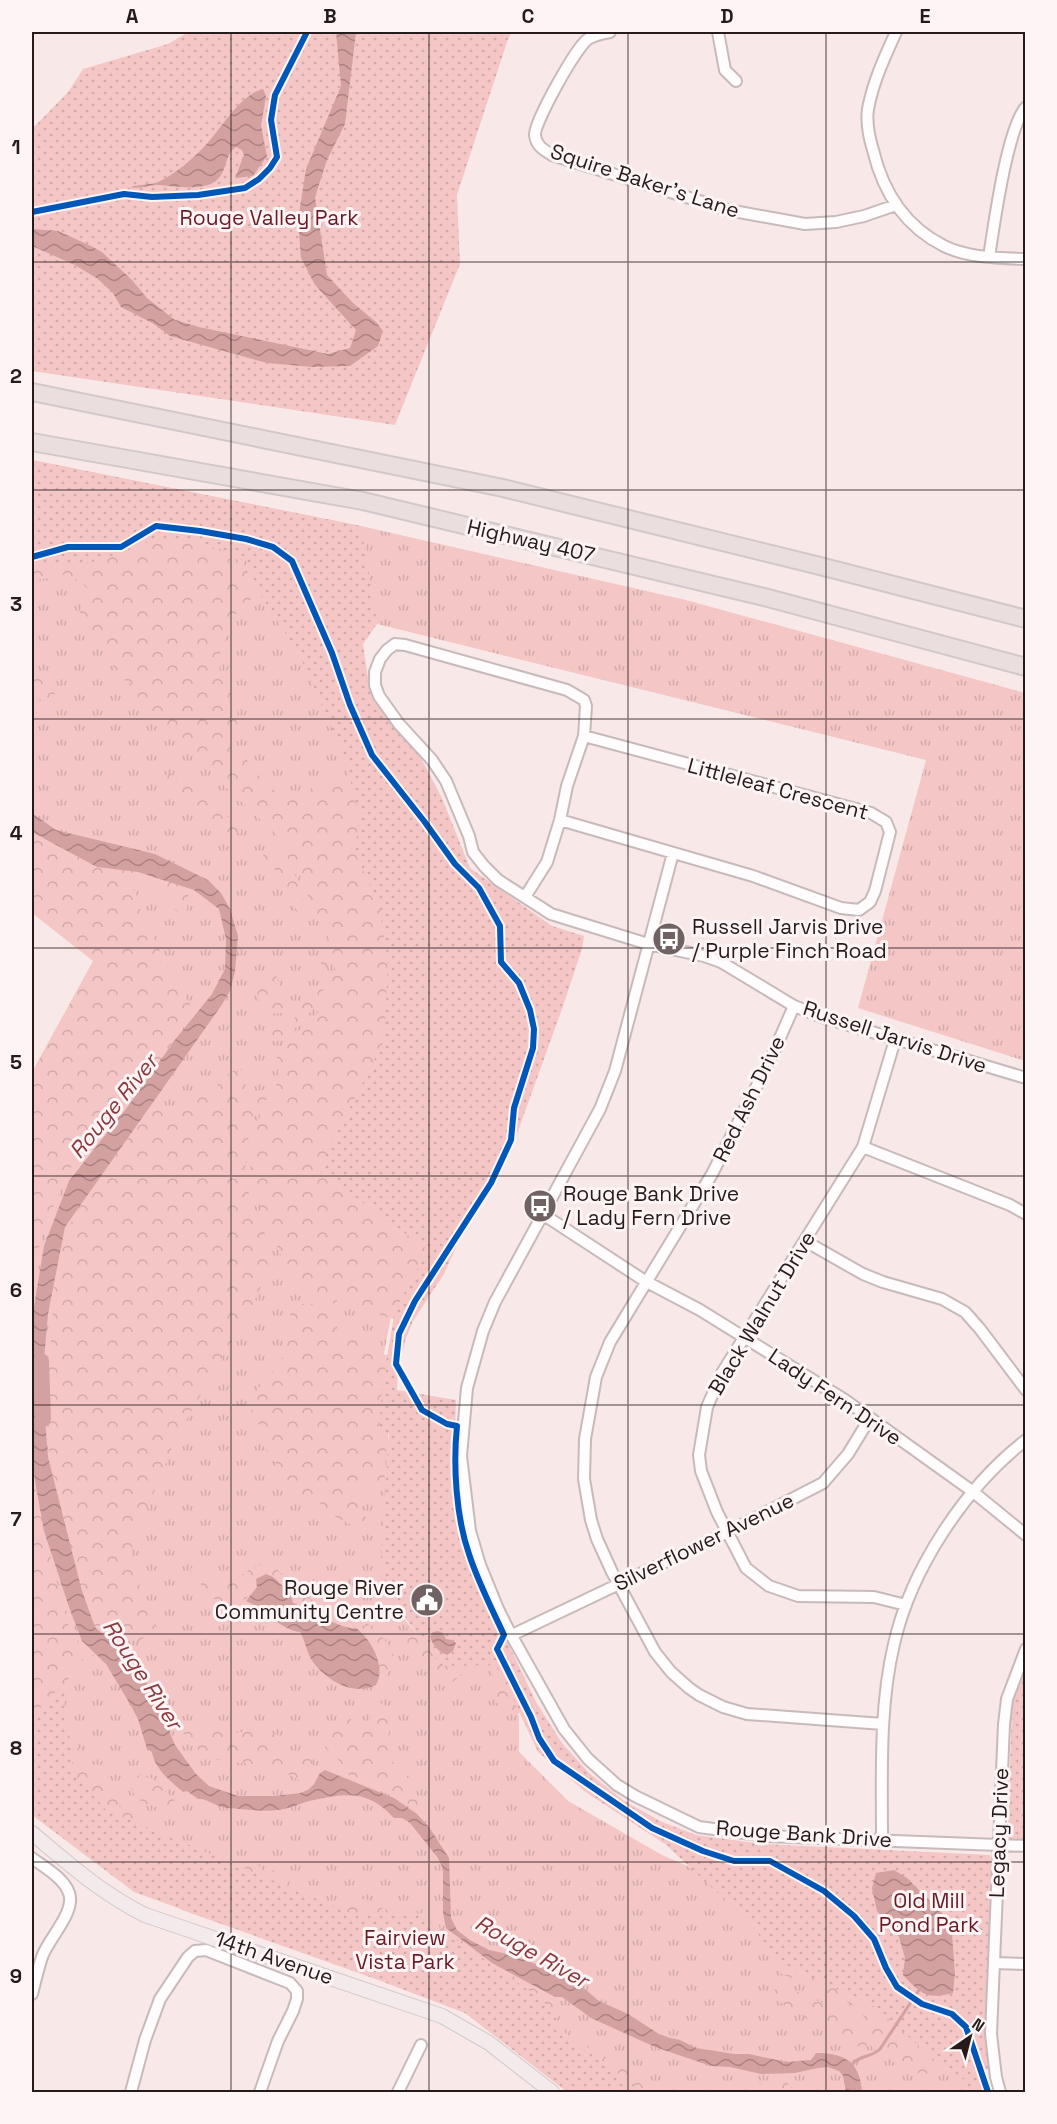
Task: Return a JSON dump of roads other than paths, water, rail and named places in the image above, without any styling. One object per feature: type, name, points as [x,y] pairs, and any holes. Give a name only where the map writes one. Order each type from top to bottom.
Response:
[{"type":"highway","points":[[32,392],[502,488],[1026,620]]},
{"type":"highway","name":"Highway 407","points":[[32,442],[363,501],[764,597],[1026,668]]},
{"type":"highway","points":[[985,608],[1026,610]]},
{"type":"main road","name":"14th Avenue","points":[[32,1833],[97,1887],[117,1901],[145,1915],[442,2016],[489,2043],[552,2092]]},
{"type":"street","name":"Squire Baker's Lane","points":[[610,32],[589,38],[575,52],[535,132],[536,143],[542,149],[552,155],[728,210],[805,224],[836,222],[864,216],[896,205]]},
{"type":"street","points":[[718,32],[726,70],[736,81]]},
{"type":"street","points":[[897,32],[878,75],[868,111],[868,133],[882,182],[905,217],[946,246],[989,257],[1026,260]]},
{"type":"street","points":[[989,257],[1009,152],[1018,121],[1026,107]]},
{"type":"street","name":"Russell Jarvis Drive","points":[[584,736],[586,706],[584,700],[567,690],[395,644],[380,659],[375,672],[375,685],[379,696],[399,724],[423,748],[446,781],[469,836],[473,852],[498,880],[552,914],[648,944],[722,962],[794,1006],[822,1017],[1026,1078]]},
{"type":"street","points":[[525,897],[547,862],[560,820],[567,786],[584,736]]},
{"type":"street","name":"Littleleaf Crescent","points":[[560,820],[753,876],[841,908],[859,910],[870,902],[875,891],[890,832],[886,822],[872,813],[584,736]]},
{"type":"street","name":"Rouge Bank Drive","points":[[674,853],[609,1089],[544,1215],[495,1302],[483,1332],[467,1388],[461,1456],[470,1531],[475,1550],[498,1609],[559,1722],[576,1745],[617,1785],[646,1803],[699,1827],[726,1832],[766,1836],[1026,1846]]},
{"type":"street","name":"Red Ash Drive","points":[[794,1006],[775,1050],[726,1147],[610,1342],[600,1368],[585,1439],[584,1479],[591,1520],[597,1539],[655,1652],[671,1672],[699,1695],[733,1711],[747,1714],[883,1724]]},
{"type":"street","name":"Black Walnut Drive","points":[[895,1040],[862,1147],[722,1373],[707,1407],[699,1455],[706,1488],[746,1568],[769,1586],[798,1596],[874,1598],[906,1605]]},
{"type":"street","points":[[862,1147],[1010,1205],[1026,1214]]},
{"type":"street","name":"Lady Fern Drive","points":[[544,1215],[645,1281],[700,1310],[845,1400],[972,1491],[1026,1535]]},
{"type":"street","points":[[805,1241],[863,1274],[942,1299],[965,1312],[1026,1390]]},
{"type":"street","name":"Silverflower Avenue","points":[[512,1635],[728,1532],[823,1483],[848,1454],[870,1418]]},
{"type":"street","points":[[882,1839],[883,1724],[894,1644],[906,1605],[950,1520],[972,1491],[1012,1450],[1026,1440]]},
{"type":"street","name":"Legacy Drive","points":[[1000,2092],[991,2034],[1004,1724],[1007,1699],[1026,1649]]},
{"type":"street","points":[[32,1858],[64,1884],[70,1900],[67,1913],[42,1957],[32,1994]]},
{"type":"street","points":[[130,2092],[160,1999],[188,1957],[195,1951],[206,1950],[290,1983],[297,1991],[293,2012],[278,2041],[260,2092]]},
{"type":"street","points":[[994,1963],[1026,1964]]},
{"type":"street","points":[[398,2092],[422,2045]]},
{"type":"water","points":[[336,32],[356,32],[345,124],[327,160],[315,197],[327,275],[383,331],[378,346],[350,366],[312,367],[267,363],[170,336],[154,324],[121,307],[113,293],[98,279],[75,265],[32,246],[32,229],[58,231],[91,246],[102,252],[132,280],[147,298],[175,320],[328,354],[350,348],[356,330],[315,285],[301,258],[298,220],[306,169],[341,86]]},
{"type":"water","points":[[263,89],[266,96],[261,126],[267,156],[253,176],[235,178],[244,155],[242,150],[236,147],[232,150],[218,179],[206,186],[131,187],[158,182],[176,171],[203,148],[246,98]]},
{"type":"water","points":[[32,813],[56,830],[155,854],[208,880],[221,893],[230,909],[238,936],[235,971],[230,991],[65,1227],[48,1314],[42,1382],[48,1457],[82,1591],[95,1627],[127,1656],[153,1692],[175,1745],[196,1774],[209,1786],[238,1796],[300,1793],[308,1790],[320,1773],[325,1770],[394,1798],[417,1814],[429,1827],[449,1858],[451,1918],[457,1930],[470,1940],[489,1950],[512,1955],[556,1972],[586,1990],[599,2001],[628,2014],[659,2034],[680,2040],[696,2048],[749,2054],[786,2062],[811,2060],[816,2053],[843,2057],[854,2066],[858,2073],[862,2092],[846,2092],[843,2076],[839,2071],[828,2067],[795,2073],[761,2074],[730,2067],[711,2066],[655,2047],[591,2018],[562,1997],[555,1997],[492,1963],[446,1928],[443,1913],[443,1869],[438,1858],[410,1823],[402,1818],[394,1818],[375,1802],[347,1795],[310,1801],[272,1811],[225,1808],[198,1799],[187,1791],[183,1792],[156,1764],[152,1752],[147,1749],[138,1719],[106,1664],[82,1641],[44,1531],[32,1464],[32,1319],[44,1246],[69,1181],[212,994],[225,969],[226,939],[219,909],[194,890],[138,872],[97,867],[32,832]]},
{"type":"water","points":[[266,1574],[273,1577],[289,1592],[293,1603],[334,1623],[356,1628],[367,1638],[378,1661],[379,1678],[376,1685],[358,1689],[339,1684],[331,1679],[311,1659],[300,1632],[285,1627],[246,1601],[257,1587],[256,1579]]},
{"type":"water","points":[[433,1632],[443,1633],[446,1639],[456,1643],[453,1651],[447,1655],[437,1648],[430,1637]]},
{"type":"water","points":[[894,1870],[907,1878],[944,1915],[944,1925],[952,1934],[955,1974],[953,1993],[937,1996],[925,1994],[903,1975],[905,1958],[899,1937],[877,1911],[872,1888],[876,1873]]},
{"type":"waterway","name":"Rouge River","points":[[41,1361],[43,1419]]},
{"type":"waterway","points":[[851,2065],[858,2059],[880,2049],[919,1990]]},
{"type":"place","name":"Russell Jarvis Drive / Purple Finch Road","points":[[669,939]]},
{"type":"place","name":"Rouge Bank Drive / Lady Fern Drive","points":[[540,1206]]},
{"type":"place","name":"Rouge River Community Centre","points":[[427,1600]]},
{"type":"park label","name":"Rouge Valley Park","points":[[269,218]]},
{"type":"park label","name":"Old Mill Pond Park","points":[[929,1913]]},
{"type":"park label","name":"Fairview Vista Park","points":[[405,1950]]}]
